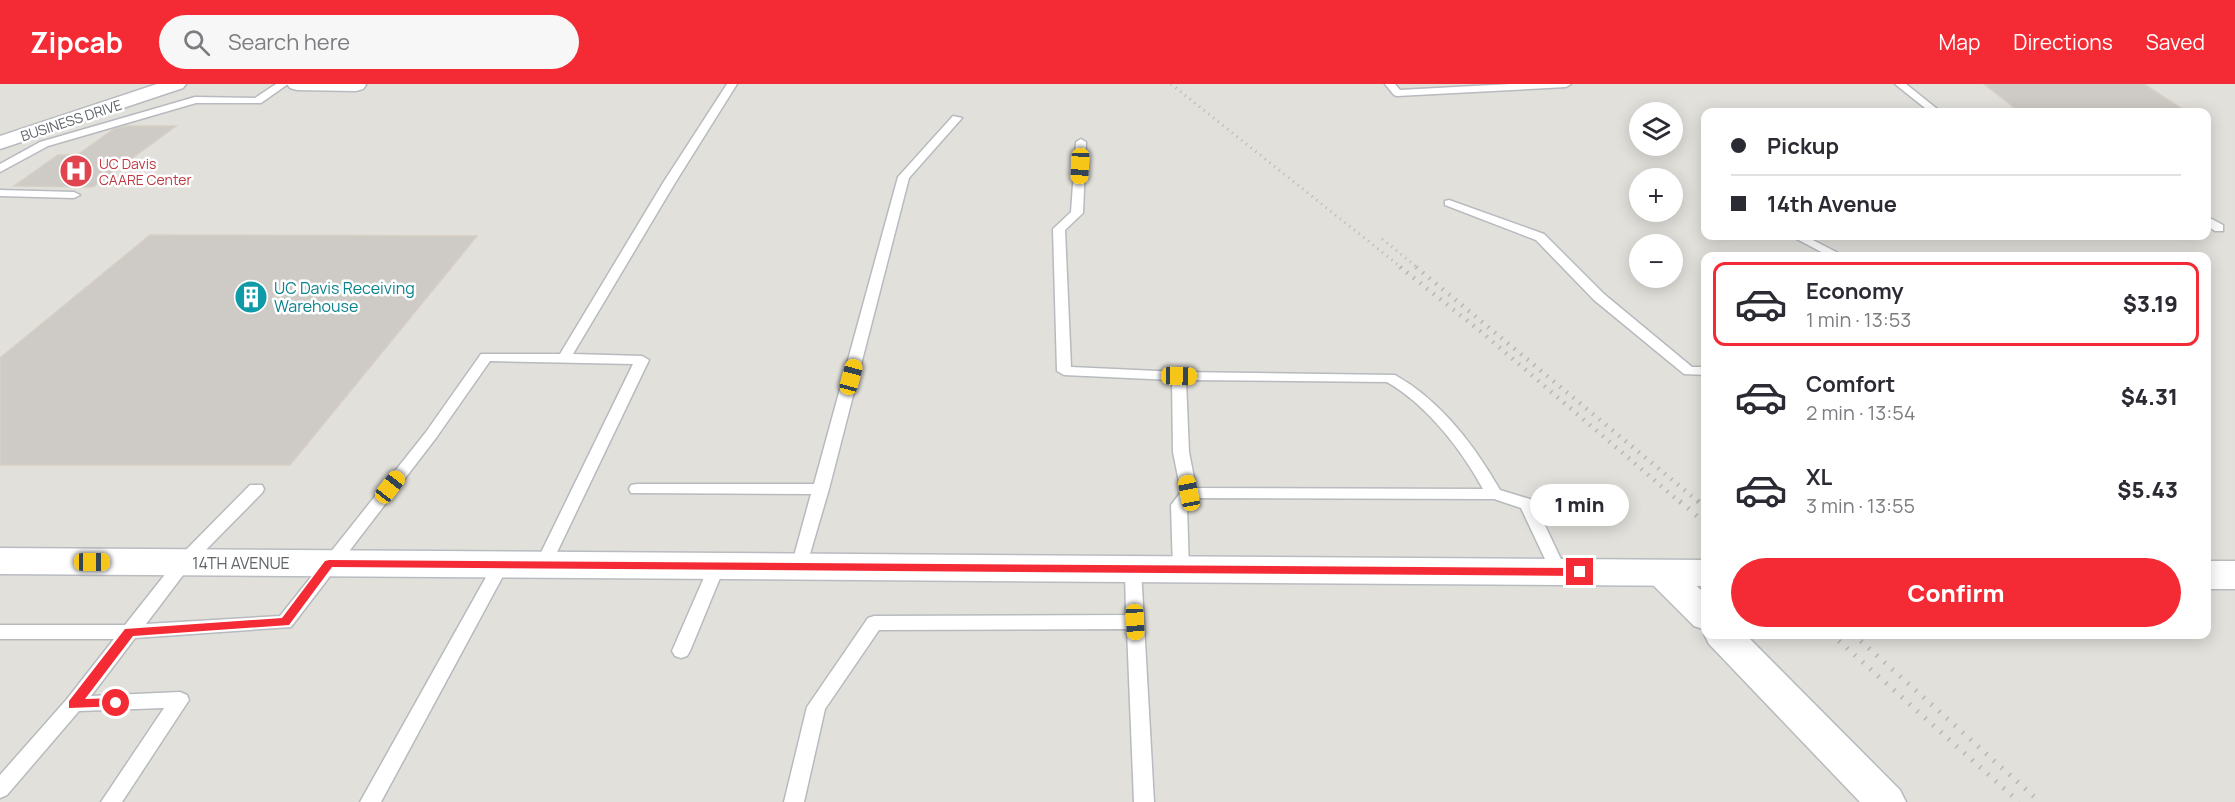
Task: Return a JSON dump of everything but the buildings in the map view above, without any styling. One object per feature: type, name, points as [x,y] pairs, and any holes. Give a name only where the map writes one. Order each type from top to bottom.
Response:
[{"type":"main road","name":"14TH AVENUE","points":[[0,561],[1701,573]]},
{"type":"main road","points":[[2211,575],[2235,575]]},
{"type":"street","name":"BUSINESS DRIVE","points":[[0,143],[176,84]]},
{"type":"street","points":[[297,84],[356,85]]},
{"type":"street","points":[[1662,573],[1701,612]]},
{"type":"street","points":[[1727,639],[1886,802]]},
{"type":"lane","points":[[0,169],[44,144],[195,100],[256,101],[283,84]]},
{"type":"lane","points":[[564,358],[669,183],[732,84]]},
{"type":"lane","points":[[1390,84],[1397,93],[1566,84]]},
{"type":"lane","points":[[1900,84],[1931,108]]},
{"type":"lane","points":[[799,567],[904,177],[957,118]]},
{"type":"lane","points":[[24,135],[44,144]]},
{"type":"lane","points":[[1081,142],[1077,213],[1059,229],[1064,371],[1179,376],[1390,378],[1416,393],[1483,471],[1494,494]]},
{"type":"lane","points":[[0,193],[74,195]]},
{"type":"lane","points":[[1449,203],[1540,237],[1599,297],[1689,371],[1701,371]]},
{"type":"lane","points":[[2211,222],[2219,228]]},
{"type":"lane","points":[[1805,240],[1830,252]]},
{"type":"lane","points":[[0,632],[129,632],[285,622],[431,435],[486,357],[642,360],[543,565]]},
{"type":"lane","points":[[1179,376],[1181,452],[1189,493]]},
{"type":"lane","points":[[0,789],[74,704],[184,562],[256,489]]},
{"type":"lane","points":[[637,489],[821,489]]},
{"type":"lane","points":[[1189,493],[1494,494],[1527,504],[1559,572]]},
{"type":"lane","points":[[1181,570],[1179,505],[1189,493]]},
{"type":"lane","points":[[370,802],[501,565]]},
{"type":"lane","points":[[681,651],[717,566]]},
{"type":"lane","points":[[1133,569],[1144,802]]},
{"type":"lane","points":[[794,802],[816,707],[874,623],[1135,622]]},
{"type":"lane","points":[[74,704],[180,700],[111,802]]},
{"type":"shaded area","points":[[0,84],[2235,84],[2235,802],[0,802]]},
{"type":"railway","points":[[1171,84],[1402,268]]},
{"type":"railway","points":[[1382,239],[1418,268]]},
{"type":"railway","points":[[1400,267],[1479,330],[1681,503]]},
{"type":"railway","points":[[1416,267],[1700,503]]},
{"type":"railway","points":[[1680,501],[1701,520]]},
{"type":"railway","points":[[1837,639],[2019,802]]},
{"type":"railway","points":[[1859,639],[2040,802]]},
{"type":"place","name":"UC Davis CAARE Center","points":[[76,171]]},
{"type":"place","name":"UC Davis Receiving Warehouse","points":[[251,297]]},
{"type":"route","points":[[116,703],[74,704],[129,632],[285,622],[329,564],[1580,572]]}]
